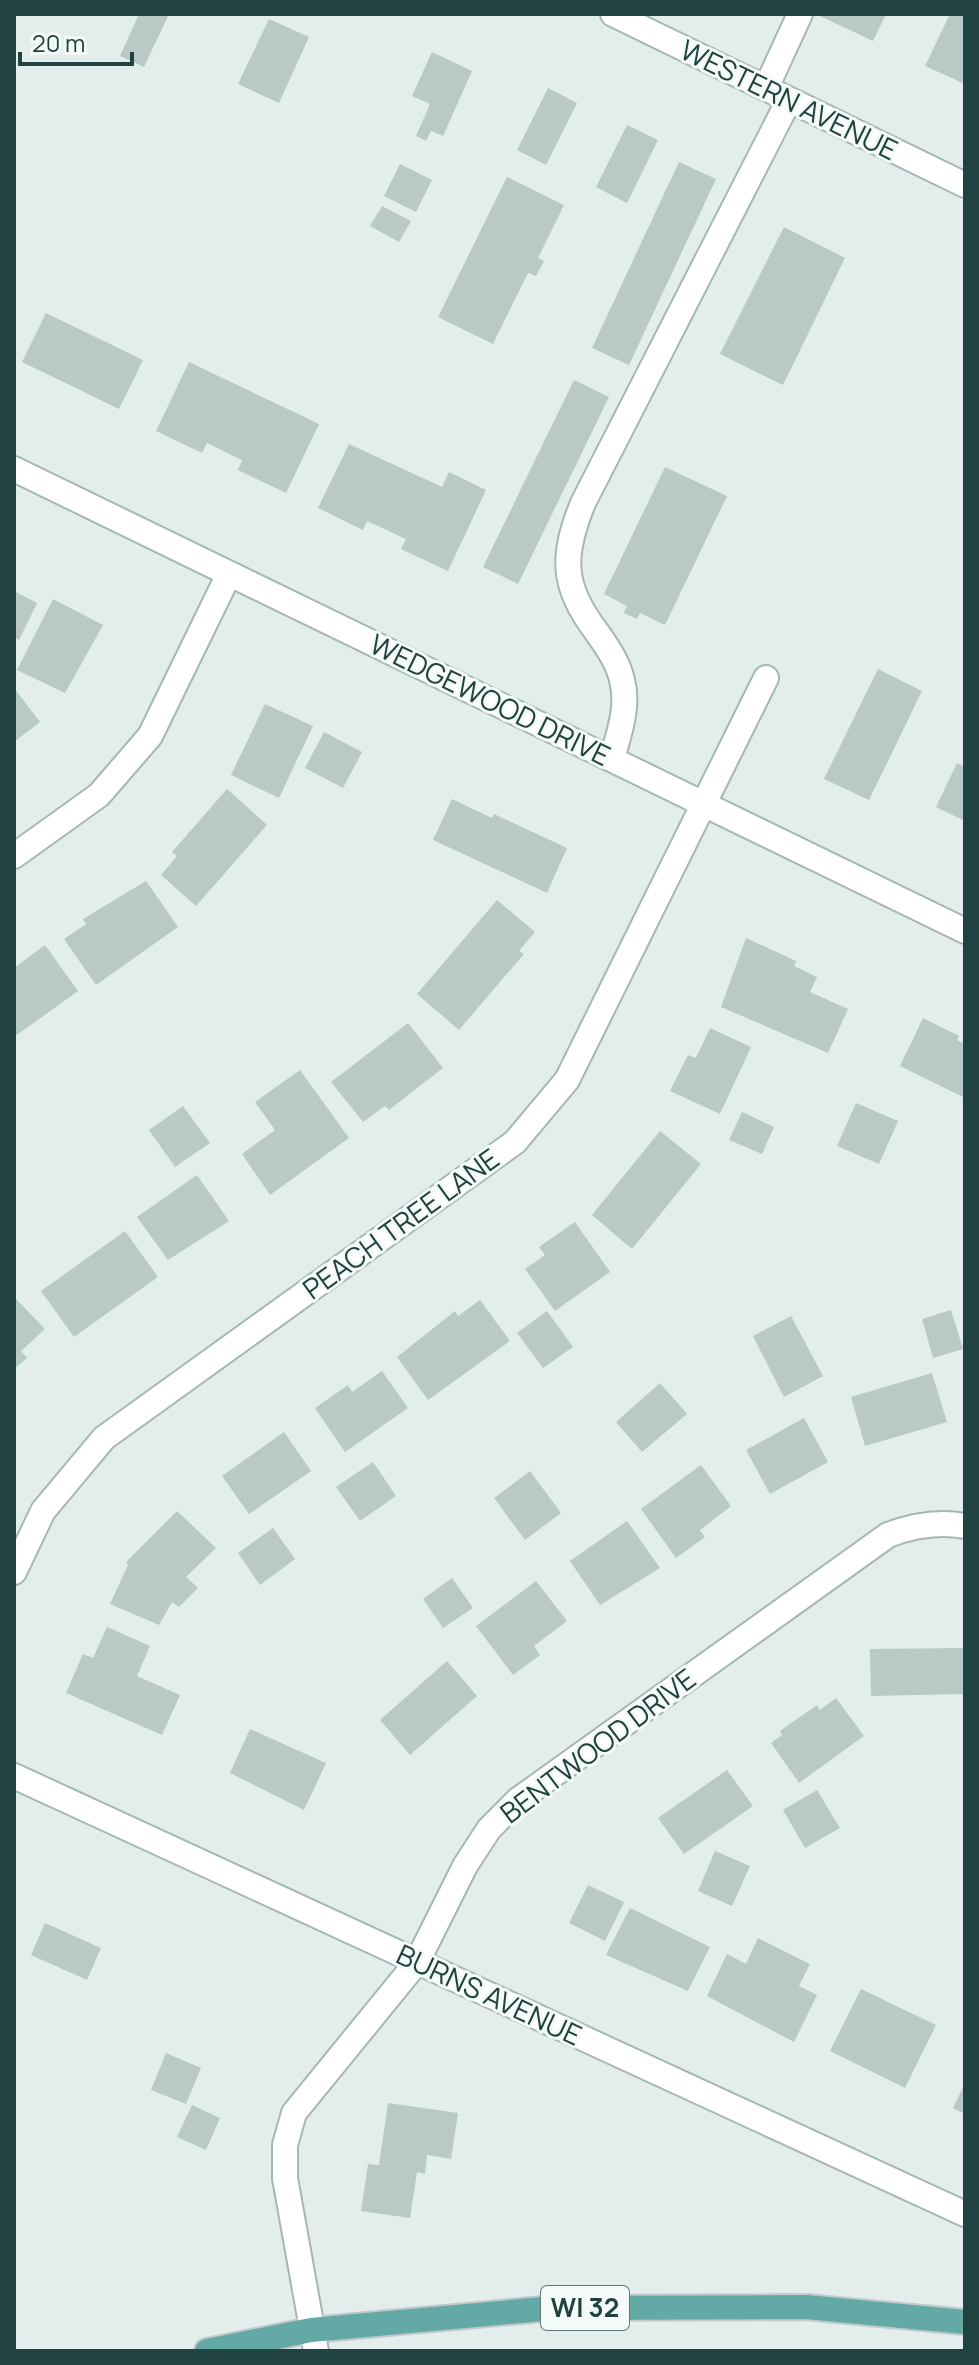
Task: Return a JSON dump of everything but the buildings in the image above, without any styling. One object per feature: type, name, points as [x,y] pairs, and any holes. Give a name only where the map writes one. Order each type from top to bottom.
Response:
[{"type":"main road","name":"WI 32","points":[[207,2351],[554,2308],[806,2307],[965,2322]]},
{"type":"street","name":"WESTERN AVENUE","points":[[613,14],[964,182]]},
{"type":"street","points":[[766,88],[800,14]]},
{"type":"street","points":[[612,759],[624,716],[622,680],[609,648],[581,611],[568,582],[569,539],[583,503],[789,100]]},
{"type":"street","name":"WEDGEWOOD DRIVE","points":[[14,469],[965,931]]},
{"type":"street","points":[[14,856],[99,795],[150,736],[229,574]]},
{"type":"street","name":"PEACH TREE LANE","points":[[14,1572],[43,1511],[104,1438],[515,1142],[567,1080],[766,678]]},
{"type":"street","name":"BENTWOOD DRIVE","points":[[313,2340],[285,2178],[285,2145],[294,2113],[417,1962],[465,1866],[489,1829],[518,1800],[888,1535],[912,1526],[949,1523],[965,1526]]},
{"type":"street","name":"BURNS AVENUE","points":[[14,1776],[965,2214]]}]
